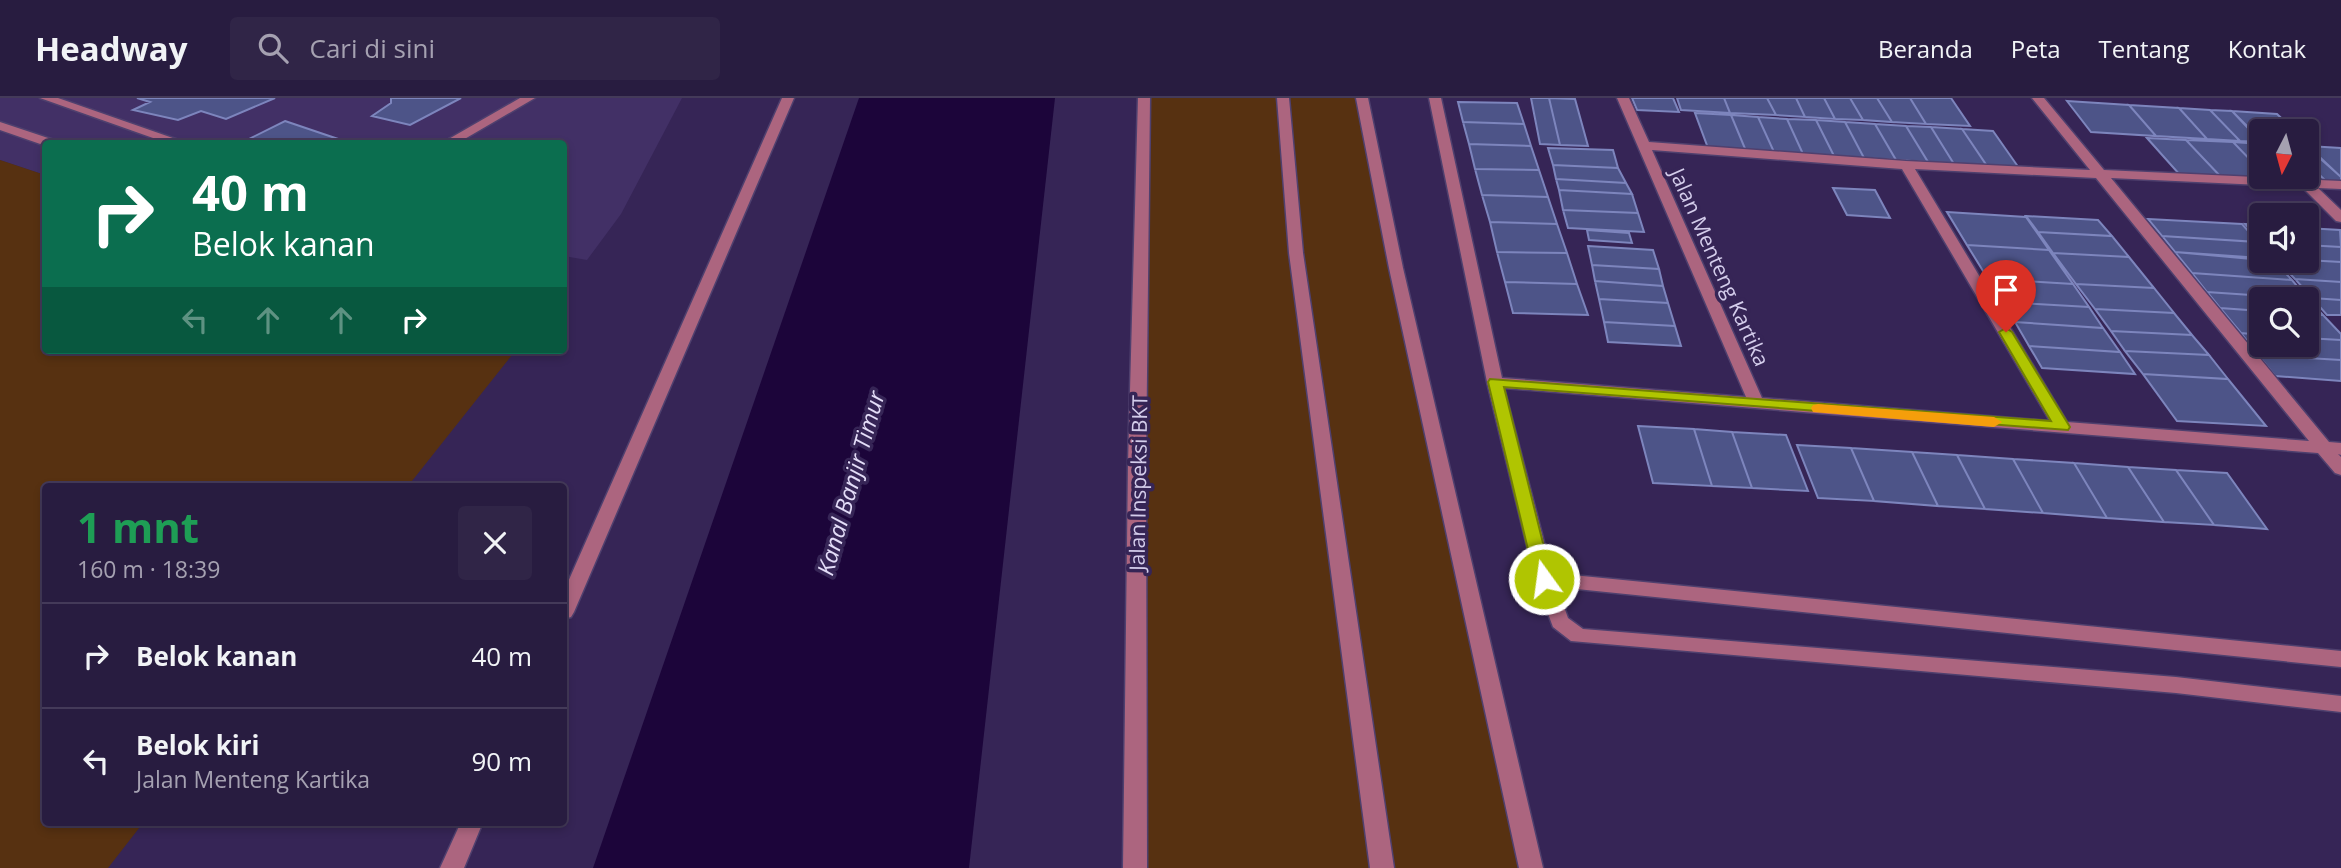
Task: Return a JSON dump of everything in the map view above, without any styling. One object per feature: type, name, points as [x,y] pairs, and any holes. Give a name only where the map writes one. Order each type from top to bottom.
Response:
[{"type":"street","points":[[46,98],[172,140]]},
{"type":"street","points":[[453,140],[529,98]]},
{"type":"street","points":[[567,605],[788,98]]},
{"type":"street","name":"Jalan Inspeksi BKT","points":[[1135,868],[1137,478],[1144,98]]},
{"type":"street","points":[[1283,98],[1296,253],[1382,868]]},
{"type":"street","points":[[1362,98],[1396,268],[1531,868]]},
{"type":"street","points":[[1435,98],[1495,382],[1544,579],[1560,622],[1578,636],[2176,685],[2341,704]]},
{"type":"street","name":"Jalan Menteng Kartika","points":[[1623,98],[1758,404]]},
{"type":"street","points":[[2038,98],[2341,469]]},
{"type":"street","points":[[0,126],[42,140]]},
{"type":"street","points":[[1645,146],[1906,165],[2249,181]]},
{"type":"street","points":[[1906,165],[2062,427]]},
{"type":"street","points":[[2319,185],[2341,186]]},
{"type":"street","points":[[2311,189],[2341,218]]},
{"type":"street","points":[[1495,382],[2341,449]]},
{"type":"street","points":[[1544,579],[2341,659]]},
{"type":"street","points":[[452,868],[470,826]]},
{"type":"shaded area","points":[[0,98],[682,98],[621,214],[587,260],[567,257],[567,140],[42,140],[42,174],[0,160]]},
{"type":"shaded area","points":[[1144,98],[1363,98],[1533,868],[1139,868]]},
{"type":"shaded area","points":[[0,160],[42,174],[42,354],[513,354],[410,483],[42,483],[42,826],[141,826],[108,868],[0,868]]},
{"type":"water","name":"Kanal Banjir Timur","points":[[859,98],[1055,98],[969,868],[593,868]]},
{"type":"building","points":[[137,98],[275,98],[226,119],[201,111],[178,120],[133,110],[150,102]]},
{"type":"building","points":[[391,98],[461,98],[410,125],[372,116],[391,103]]},
{"type":"building","points":[[1531,98],[1549,98],[1560,145],[1540,144]]},
{"type":"building","points":[[1549,98],[1575,99],[1588,146],[1560,145]]},
{"type":"building","points":[[1632,98],[1673,98],[1679,112],[1637,110]]},
{"type":"building","points":[[1677,98],[1724,98],[1730,113],[1681,110]]},
{"type":"building","points":[[1724,98],[1767,98],[1776,115],[1730,113]]},
{"type":"building","points":[[1767,98],[1796,98],[1805,117],[1776,115]]},
{"type":"building","points":[[1796,98],[1824,98],[1835,119],[1805,117]]},
{"type":"building","points":[[1824,98],[1850,98],[1863,120],[1835,119]]},
{"type":"building","points":[[1850,98],[1877,98],[1892,122],[1863,120]]},
{"type":"building","points":[[1877,98],[1910,98],[1926,124],[1892,122]]},
{"type":"building","points":[[1910,98],[1951,98],[1970,126],[1926,124]]},
{"type":"building","points":[[2067,101],[2129,105],[2156,136],[2091,132]]},
{"type":"building","points":[[1458,102],[1517,103],[1524,124],[1463,122]]},
{"type":"building","points":[[2129,105],[2179,108],[2207,139],[2156,136]]},
{"type":"building","points":[[2179,108],[2210,110],[2240,141],[2207,139]]},
{"type":"building","points":[[2210,110],[2232,111],[2249,129],[2249,141],[2240,141]]},
{"type":"building","points":[[2232,111],[2277,114],[2282,119],[2249,119],[2249,128]]},
{"type":"building","points":[[1695,113],[1731,115],[1746,151],[1708,148]]},
{"type":"building","points":[[1731,115],[1758,117],[1774,152],[1746,151]]},
{"type":"building","points":[[1758,117],[1787,119],[1803,154],[1774,152]]},
{"type":"building","points":[[1787,119],[1816,120],[1834,156],[1803,154]]},
{"type":"building","points":[[1816,120],[1845,122],[1864,158],[1834,156]]},
{"type":"building","points":[[285,121],[341,140],[247,140]]},
{"type":"building","points":[[1463,122],[1524,124],[1531,146],[1469,144]]},
{"type":"building","points":[[1845,122],[1875,124],[1896,160],[1864,158]]},
{"type":"building","points":[[1875,124],[1906,126],[1928,162],[1896,160]]},
{"type":"building","points":[[1906,126],[1931,127],[1954,164],[1928,162]]},
{"type":"building","points":[[1931,127],[1962,129],[1987,166],[1954,164]]},
{"type":"building","points":[[1962,129],[1993,131],[2019,168],[1987,166]]},
{"type":"building","points":[[2147,138],[2186,140],[2221,177],[2180,175]]},
{"type":"building","points":[[2186,140],[2233,142],[2249,159],[2249,178],[2221,177]]},
{"type":"building","points":[[2233,142],[2249,143],[2249,159]]},
{"type":"building","points":[[1469,144],[1531,146],[1539,170],[1475,169]]},
{"type":"building","points":[[2319,147],[2341,148],[2341,177],[2319,156]]},
{"type":"building","points":[[1548,148],[1613,150],[1618,168],[1553,165]]},
{"type":"building","points":[[2319,158],[2341,177],[2341,183],[2328,183],[2319,174]]},
{"type":"building","points":[[1553,165],[1618,168],[1626,183],[1556,179]]},
{"type":"building","points":[[1475,169],[1539,170],[1548,197],[1482,195]]},
{"type":"building","points":[[2319,174],[2328,183],[2319,182]]},
{"type":"building","points":[[1556,179],[1626,183],[1632,194],[1559,190]]},
{"type":"building","points":[[1833,188],[1875,190],[1890,218],[1847,215]]},
{"type":"building","points":[[1559,190],[1632,194],[1638,213],[1563,210]]},
{"type":"building","points":[[1482,195],[1548,197],[1557,224],[1490,222]]},
{"type":"building","points":[[1563,210],[1638,213],[1644,232],[1568,228]]},
{"type":"building","points":[[1947,212],[2026,217],[2049,250],[1967,245]]},
{"type":"building","points":[[2026,216],[2098,220],[2112,236],[2038,232]]},
{"type":"building","points":[[2148,219],[2242,224],[2249,232],[2249,241],[2162,236]]},
{"type":"building","points":[[1490,222],[1557,224],[1567,253],[1497,252]]},
{"type":"building","points":[[2319,229],[2340,230],[2341,247],[2319,246]]},
{"type":"building","points":[[1587,230],[1629,233],[1632,243],[1589,240]]},
{"type":"building","points":[[2038,232],[2112,236],[2129,257],[2053,253]]},
{"type":"building","points":[[2162,236],[2249,241],[2249,257],[2175,252]]},
{"type":"building","points":[[1967,245],[2049,250],[2073,284],[1988,279]]},
{"type":"building","points":[[1588,246],[1653,250],[1659,269],[1592,265]]},
{"type":"building","points":[[2319,246],[2341,247],[2341,262],[2319,261]]},
{"type":"building","points":[[1497,252],[1567,253],[1577,284],[1505,282]]},
{"type":"building","points":[[2175,252],[2249,259],[2249,273],[2285,273],[2292,280],[2192,273]]},
{"type":"building","points":[[2053,253],[2129,257],[2154,288],[2076,284]]},
{"type":"building","points":[[2319,261],[2341,262],[2341,282],[2295,279],[2289,273],[2319,273]]},
{"type":"building","points":[[1592,265],[1659,269],[1663,286],[1595,281]]},
{"type":"building","points":[[2192,273],[2292,280],[2298,287],[2249,287],[2249,295],[2207,292]]},
{"type":"building","points":[[1988,279],[2073,284],[2089,307],[2002,302]]},
{"type":"building","points":[[2295,279],[2341,282],[2341,300],[2319,298],[2319,287],[2302,287]]},
{"type":"building","points":[[1595,281],[1663,286],[1668,303],[1599,299]]},
{"type":"building","points":[[1505,282],[1577,284],[1588,315],[1513,313]]},
{"type":"building","points":[[2076,284],[2154,288],[2174,313],[2095,309]]},
{"type":"building","points":[[2207,292],[2249,295],[2249,310],[2220,308]]},
{"type":"building","points":[[2319,298],[2341,300],[2341,315],[2327,315],[2319,306]]},
{"type":"building","points":[[1599,299],[1668,303],[1675,326],[1604,322]]},
{"type":"building","points":[[2002,302],[2089,307],[2103,328],[2015,322]]},
{"type":"building","points":[[2220,308],[2249,310],[2249,334],[2241,333]]},
{"type":"building","points":[[2095,309],[2174,313],[2192,335],[2111,331]]},
{"type":"building","points":[[2319,315],[2323,315],[2341,334],[2341,340],[2319,339]]},
{"type":"building","points":[[1604,322],[1675,326],[1681,346],[1608,342]]},
{"type":"building","points":[[2015,322],[2103,328],[2120,352],[2029,346]]},
{"type":"building","points":[[2111,331],[2192,335],[2209,355],[2125,351]]},
{"type":"building","points":[[2241,333],[2249,334],[2249,343]]},
{"type":"building","points":[[2319,339],[2341,340],[2341,360],[2291,357],[2319,357]]},
{"type":"building","points":[[2029,346],[2120,352],[2135,374],[2042,368]]},
{"type":"building","points":[[2125,351],[2209,355],[2228,379],[2143,374]]},
{"type":"building","points":[[2260,357],[2341,360],[2341,381],[2275,376]]},
{"type":"building","points":[[2143,374],[2228,379],[2266,426],[2177,421]]},
{"type":"building","points":[[1638,426],[1694,429],[1712,486],[1653,483]]},
{"type":"building","points":[[1694,429],[1732,432],[1752,488],[1712,486]]},
{"type":"building","points":[[1732,432],[1786,435],[1808,491],[1752,488]]},
{"type":"building","points":[[1797,445],[1851,448],[1874,501],[1818,498]]},
{"type":"building","points":[[1851,448],[1912,452],[1938,506],[1874,501]]},
{"type":"building","points":[[1912,452],[1957,455],[1985,509],[1938,506]]},
{"type":"building","points":[[1957,455],[2013,459],[2043,513],[1985,509]]},
{"type":"building","points":[[2013,459],[2074,463],[2107,518],[2043,513]]},
{"type":"building","points":[[2074,463],[2128,467],[2164,522],[2107,518]]},
{"type":"building","points":[[2128,467],[2176,470],[2214,525],[2164,522]]},
{"type":"building","points":[[2176,470],[2227,473],[2267,529],[2214,525]]},
{"type":"slow traffic","points":[[1818,408],[1994,422]]},
{"type":"route","points":[[1544,579],[1495,382],[2062,427],[2006,332]]}]
